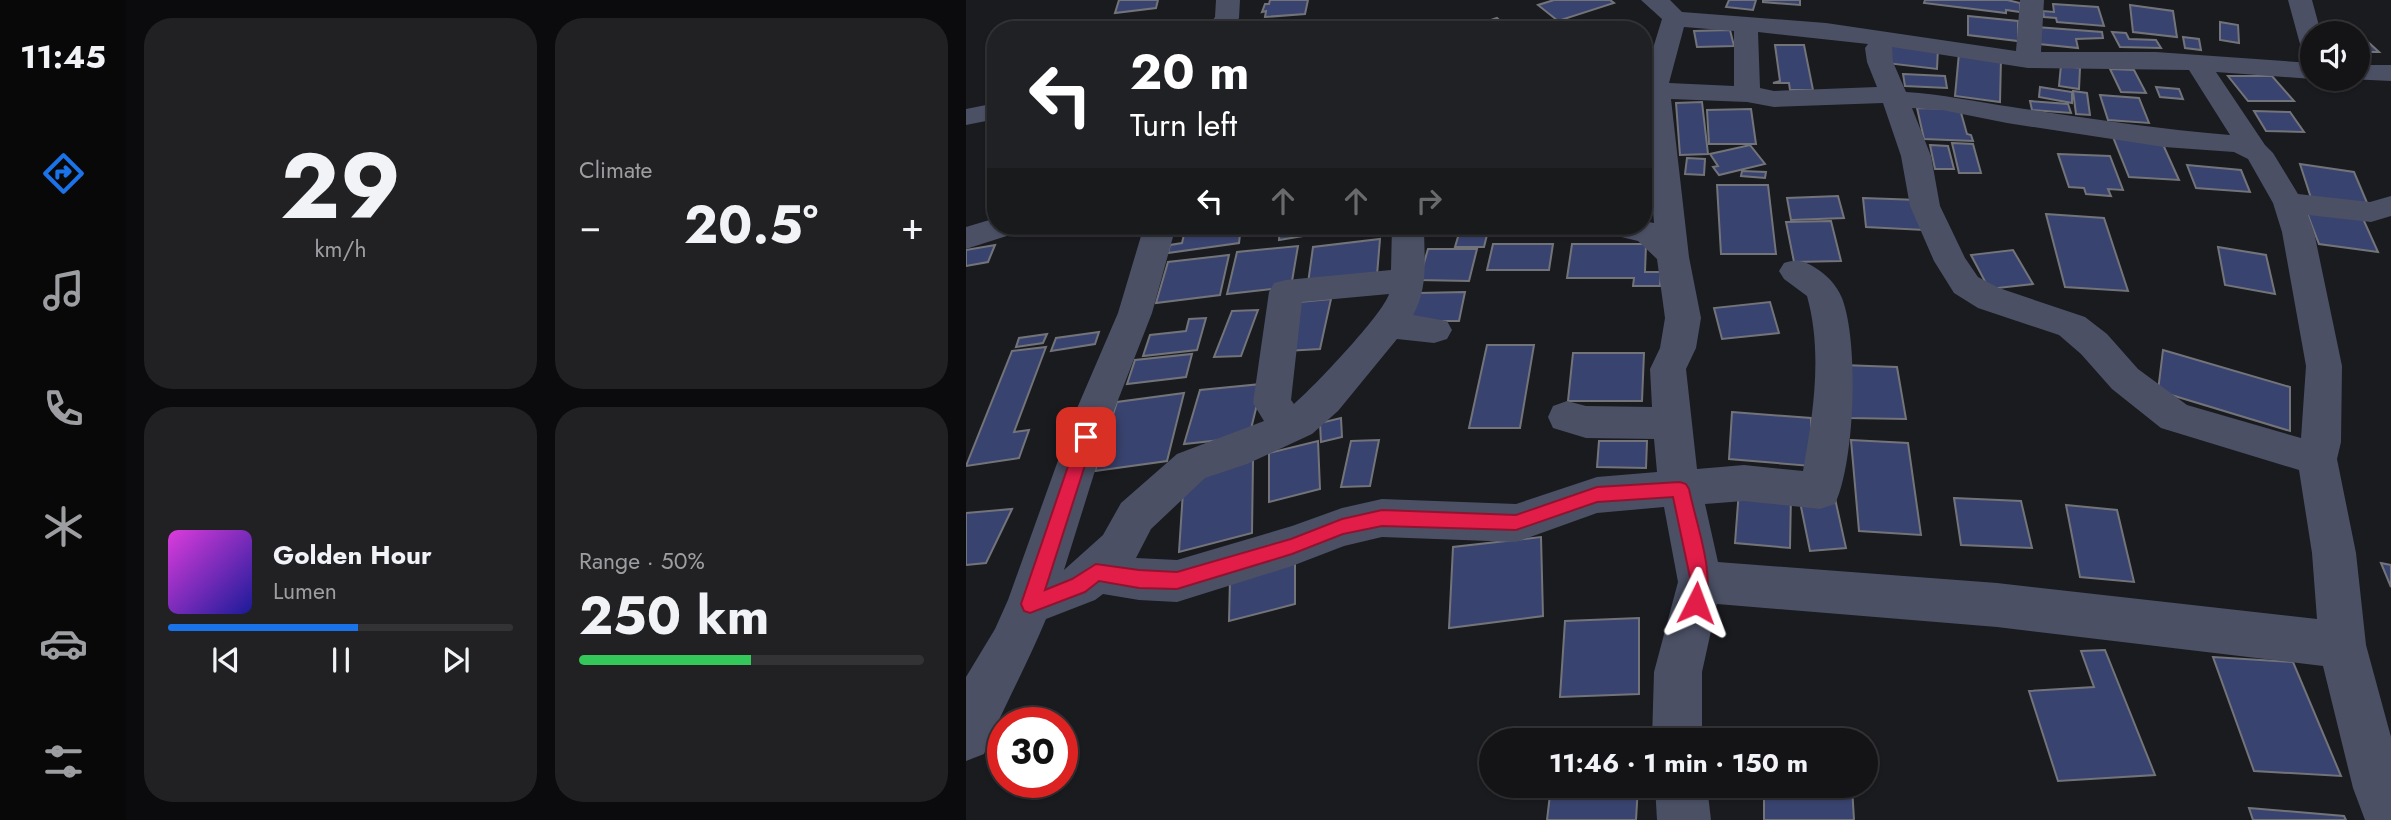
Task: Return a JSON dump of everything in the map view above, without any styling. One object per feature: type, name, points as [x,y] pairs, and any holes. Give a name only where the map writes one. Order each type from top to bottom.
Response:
[{"type":"street","points":[[1224,21],[1228,0]]},
{"type":"street","points":[[1653,0],[1667,8],[1674,19],[1656,82],[1659,91],[1673,257],[1684,318],[1678,348],[1668,369],[1680,489],[1700,582],[1678,673],[1677,728]]},
{"type":"street","points":[[2028,60],[2032,0]]},
{"type":"street","points":[[2300,0],[2306,21]]},
{"type":"street","points":[[1674,19],[1826,30],[2028,60],[2197,63],[2300,70]]},
{"type":"street","points":[[1746,25],[1747,94]]},
{"type":"street","points":[[1885,39],[1878,48],[1880,62],[1916,156],[1925,206],[1950,261],[1966,285],[1990,299],[2006,302],[2072,326],[2094,344],[2125,379],[2175,417],[2317,459]]},
{"type":"street","points":[[2197,63],[2252,148]]},
{"type":"street","points":[[2370,73],[2391,73]]},
{"type":"street","points":[[1659,91],[1747,94],[1774,99],[1895,96],[2164,138],[2230,142],[2252,148],[2259,153],[2288,203],[2298,232],[2324,366],[2321,442],[2317,459],[2334,552],[2342,645],[2387,798]]},
{"type":"street","points":[[966,117],[987,113]]},
{"type":"street","points":[[2288,203],[2371,212],[2391,206]]},
{"type":"street","points":[[966,238],[987,232]]},
{"type":"street","points":[[966,736],[978,704],[1012,645],[1030,604],[1094,413],[1135,313],[1157,235]]},
{"type":"street","points":[[1030,604],[1079,585],[1096,572],[1118,549],[1136,516],[1191,466],[1233,452],[1298,423],[1325,400],[1367,348],[1390,325],[1405,299],[1408,280],[1408,235]]},
{"type":"street","points":[[1652,235],[1659,238],[1673,257]]},
{"type":"street","points":[[1096,572],[1139,579],[1177,581],[1280,550],[1342,527],[1382,518],[1516,523],[1597,495],[1744,483],[1819,491],[1825,469],[1833,334],[1823,293],[1815,283],[1796,271]]},
{"type":"street","points":[[1298,423],[1284,419],[1272,403],[1286,292],[1408,280]]},
{"type":"street","points":[[1390,325],[1434,330]]},
{"type":"street","points":[[1567,417],[1586,422],[1672,423]]},
{"type":"street","points":[[1700,582],[1997,605],[2342,645]]},
{"type":"street","points":[[1682,798],[1684,820]]},
{"type":"building","points":[[1119,0],[1158,0],[1156,8],[1115,13]]},
{"type":"building","points":[[1270,0],[1308,0],[1305,14],[1265,17],[1266,11],[1262,12]]},
{"type":"building","points":[[1554,0],[1610,0],[1614,3],[1558,21],[1538,5]]},
{"type":"building","points":[[1729,0],[1756,0],[1753,10],[1726,7]]},
{"type":"building","points":[[1800,0],[1800,5],[1763,2]]},
{"type":"building","points":[[1925,0],[2007,0],[2020,3],[2020,12],[2006,10],[2006,13],[1924,3]]},
{"type":"building","points":[[2053,4],[2098,7],[2104,26],[2057,22],[2056,18],[2044,17],[2043,11],[2054,12]]},
{"type":"building","points":[[2130,5],[2173,11],[2177,37],[2133,32]]},
{"type":"building","points":[[1968,16],[2018,21],[2018,41],[1968,35]]},
{"type":"building","points":[[2220,22],[2238,25],[2239,43],[2220,40]]},
{"type":"building","points":[[2036,27],[2102,32],[2103,38],[2076,39],[2078,48],[2039,44]]},
{"type":"building","points":[[1730,30],[1734,46],[1697,47],[1694,31]]},
{"type":"building","points":[[2112,32],[2126,33],[2129,39],[2156,40],[2161,48],[2120,47]]},
{"type":"building","points":[[2183,37],[2199,39],[2201,50],[2185,48]]},
{"type":"building","points":[[1889,43],[1938,48],[1937,69],[1886,63]]},
{"type":"building","points":[[2370,44],[2379,52],[2370,52]]},
{"type":"building","points":[[1775,45],[1804,45],[1813,90],[1790,90],[1789,83],[1773,83],[1780,81]]},
{"type":"building","points":[[1959,53],[2001,58],[2000,102],[1955,96]]},
{"type":"building","points":[[2061,65],[2080,68],[2079,89],[2059,86]]},
{"type":"building","points":[[2110,69],[2134,70],[2146,93],[2121,92]]},
{"type":"building","points":[[1903,74],[1945,76],[1947,88],[1905,86]]},
{"type":"building","points":[[2228,76],[2272,76],[2294,101],[2248,101]]},
{"type":"building","points":[[2040,87],[2072,92],[2072,103],[2039,97]]},
{"type":"building","points":[[2156,87],[2179,89],[2183,99],[2160,97]]},
{"type":"building","points":[[2073,91],[2087,93],[2090,115],[2076,114]]},
{"type":"building","points":[[2100,95],[2139,98],[2149,123],[2108,120]]},
{"type":"building","points":[[2030,101],[2068,104],[2071,113],[2032,110]]},
{"type":"building","points":[[1702,102],[1708,154],[1680,155],[1676,103]]},
{"type":"building","points":[[1917,108],[1960,109],[1967,134],[1971,135],[1973,141],[1924,139]]},
{"type":"building","points":[[1751,109],[1756,144],[1709,144],[1707,110]]},
{"type":"building","points":[[2254,111],[2290,112],[2304,132],[2266,131]]},
{"type":"building","points":[[2113,137],[2161,140],[2179,180],[2129,177]]},
{"type":"building","points":[[1952,143],[1973,144],[1981,173],[1959,173]]},
{"type":"building","points":[[1750,145],[1765,164],[1719,175],[1713,167],[1718,166],[1710,154]]},
{"type":"building","points":[[1930,145],[1948,146],[1954,169],[1935,169]]},
{"type":"building","points":[[2058,154],[2110,156],[2123,190],[2108,189],[2111,196],[2086,194],[2084,188],[2069,187]]},
{"type":"building","points":[[1687,158],[1705,159],[1704,175],[1685,174]]},
{"type":"building","points":[[2300,164],[2354,172],[2368,205],[2311,198]]},
{"type":"building","points":[[2187,165],[2241,170],[2250,192],[2196,188]]},
{"type":"building","points":[[1742,171],[1766,172],[1765,178],[1741,176]]},
{"type":"building","points":[[1717,185],[1768,185],[1776,254],[1721,254]]},
{"type":"building","points":[[1838,196],[1844,218],[1791,220],[1787,198]]},
{"type":"building","points":[[1863,198],[1919,200],[1924,230],[1866,227]]},
{"type":"building","points":[[2304,205],[2360,212],[2378,252],[2319,244]]},
{"type":"building","points":[[2046,214],[2104,218],[2128,291],[2065,287]]},
{"type":"building","points":[[1831,221],[1841,261],[1794,262],[1786,222]]},
{"type":"building","points":[[1184,235],[1240,235],[1239,243],[1168,253],[1170,245],[1182,243]]},
{"type":"building","points":[[1279,235],[1304,235],[1304,236],[1279,240]]},
{"type":"building","points":[[1459,235],[1487,235],[1484,247],[1455,247]]},
{"type":"building","points":[[1380,239],[1377,275],[1308,283],[1313,247]]},
{"type":"building","points":[[1493,244],[1553,244],[1549,270],[1487,270]]},
{"type":"building","points":[[1572,244],[1646,244],[1645,272],[1661,272],[1660,286],[1633,286],[1634,278],[1567,278]]},
{"type":"building","points":[[995,245],[988,262],[966,266],[966,250]]},
{"type":"building","points":[[1298,246],[1291,287],[1227,294],[1237,252]]},
{"type":"building","points":[[2218,247],[2266,255],[2275,294],[2225,285]]},
{"type":"building","points":[[1428,249],[1477,249],[1469,281],[1419,280]]},
{"type":"building","points":[[2013,250],[2033,284],[1989,289],[1971,255]]},
{"type":"building","points":[[1229,255],[1220,295],[1156,303],[1168,262]]},
{"type":"building","points":[[1465,292],[1459,321],[1410,321],[1418,293]]},
{"type":"building","points":[[1331,299],[1320,349],[1286,351],[1299,302]]},
{"type":"building","points":[[1770,302],[1779,333],[1722,339],[1714,308]]},
{"type":"building","points":[[1258,310],[1241,356],[1214,357],[1232,311]]},
{"type":"building","points":[[1206,318],[1197,350],[1143,356],[1150,335],[1186,331],[1189,319]]},
{"type":"building","points":[[1099,332],[1095,344],[1051,351],[1056,338]]},
{"type":"building","points":[[1047,334],[1043,343],[1016,347],[1019,338]]},
{"type":"building","points":[[1487,345],[1534,345],[1520,428],[1469,428]]},
{"type":"building","points":[[1046,347],[1014,432],[1029,430],[1019,458],[966,466],[1012,351]]},
{"type":"building","points":[[2163,350],[2290,387],[2290,431],[2158,391]]},
{"type":"building","points":[[1573,353],[1644,353],[1642,401],[1568,401]]},
{"type":"building","points":[[1192,354],[1186,377],[1127,384],[1135,360]]},
{"type":"building","points":[[1842,365],[1897,367],[1906,419],[1849,418]]},
{"type":"building","points":[[1262,384],[1249,437],[1184,444],[1200,390]]},
{"type":"building","points":[[1184,393],[1167,461],[1095,471],[1117,402]]},
{"type":"building","points":[[1732,412],[1811,418],[1811,466],[1729,459]]},
{"type":"building","points":[[1341,418],[1342,437],[1321,442],[1320,423]]},
{"type":"building","points":[[1379,440],[1370,486],[1341,487],[1351,441]]},
{"type":"building","points":[[1851,440],[1908,443],[1921,535],[1859,531]]},
{"type":"building","points":[[1318,441],[1320,489],[1269,502],[1269,453]]},
{"type":"building","points":[[1599,441],[1647,441],[1646,468],[1597,467]]},
{"type":"building","points":[[1253,460],[1252,533],[1179,552],[1184,476]]},
{"type":"building","points":[[1739,490],[1791,494],[1790,548],[1735,543]]},
{"type":"building","points":[[1834,494],[1846,548],[1810,551],[1799,497]]},
{"type":"building","points":[[1954,498],[2021,501],[2032,548],[1961,545]]},
{"type":"building","points":[[2066,505],[2117,510],[2134,582],[2080,577]]},
{"type":"building","points":[[1012,509],[986,563],[966,565],[966,513]]},
{"type":"building","points":[[1541,537],[1543,616],[1449,628],[1453,547]]},
{"type":"building","points":[[1295,562],[1295,604],[1229,621],[1230,579]]},
{"type":"building","points":[[2381,563],[2391,565],[2391,587]]},
{"type":"building","points":[[1639,618],[1639,694],[1560,697],[1565,621]]},
{"type":"building","points":[[2105,650],[2155,775],[2058,781],[2029,691],[2094,687],[2081,651]]},
{"type":"building","points":[[2213,657],[2293,662],[2341,776],[2254,771]]},
{"type":"building","points":[[1550,798],[1637,798],[1636,820],[1547,820]]},
{"type":"building","points":[[1764,798],[1853,798],[1854,820],[1764,820]]},
{"type":"building","points":[[2249,808],[2344,816],[2346,820],[2253,820]]},
{"type":"route","points":[[1086,437],[1030,604],[1054,597],[1079,585],[1096,572],[1139,579],[1177,581],[1234,565],[1342,527],[1382,518],[1516,523],[1597,495],[1680,489],[1700,582],[1696,603]]}]
